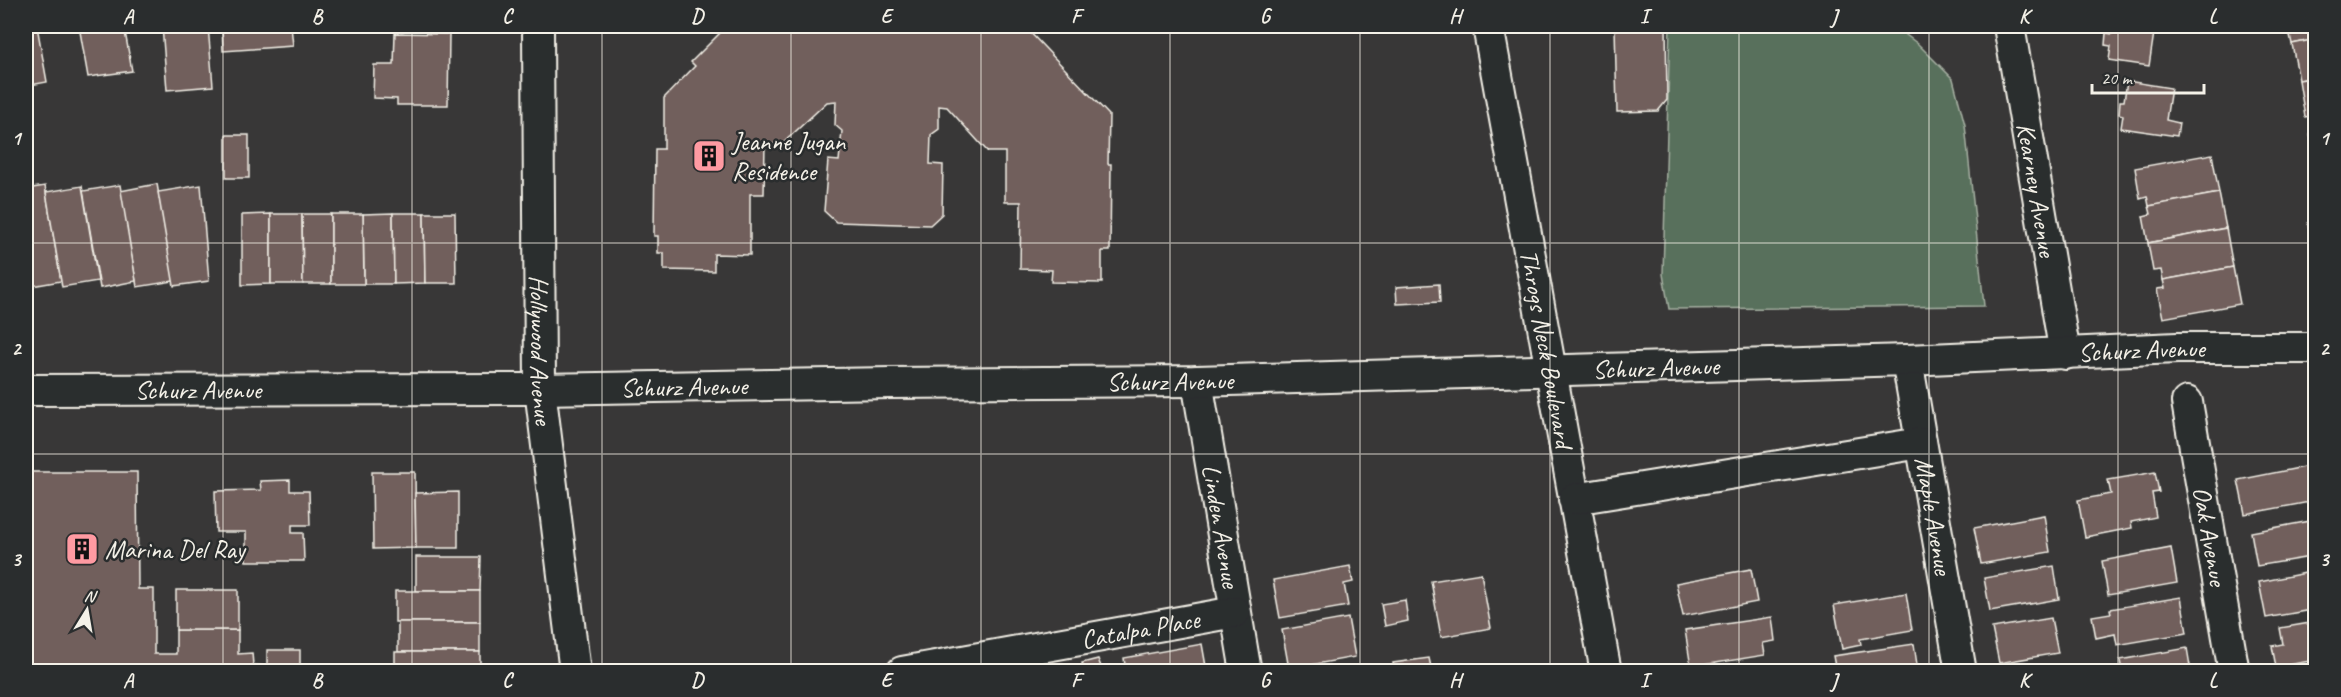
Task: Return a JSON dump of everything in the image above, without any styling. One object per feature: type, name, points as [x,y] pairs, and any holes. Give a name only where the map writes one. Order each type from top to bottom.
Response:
[{"type":"street","name":"Hollywood Avenue","points":[[538,26],[540,389],[574,672]]},
{"type":"street","name":"Throgs Neck Boulevard","points":[[1488,26],[1606,672]]},
{"type":"street","name":"Kearney Avenue","points":[[2009,26],[2065,354]]},
{"type":"street","name":"Schurz Avenue","points":[[26,390],[540,389],[1197,381],[1552,372],[2177,348],[2316,348]]},
{"type":"street","name":"Maple Avenue","points":[[1907,360],[1961,672]]},
{"type":"street","name":"Linden Avenue","points":[[1197,381],[1246,672]]},
{"type":"street","name":"Oak Avenue","points":[[2187,402],[2234,672]]},
{"type":"street","points":[[1574,499],[1922,443]]},
{"type":"street","name":"Catalpa Place","points":[[902,672],[1235,612]]},
{"type":"green space","points":[[1670,26],[1894,26],[1918,44],[1953,79],[1965,125],[1984,306],[1669,309],[1663,274]]},
{"type":"building","points":[[26,26],[37,26],[47,82],[30,85],[33,99],[26,100]]},
{"type":"building","points":[[79,26],[124,26],[132,71],[88,77]]},
{"type":"building","points":[[162,26],[208,26],[213,86],[167,90]]},
{"type":"building","points":[[222,26],[291,26],[293,46],[223,51]]},
{"type":"building","name":"Jeanne Jugan Residence","points":[[727,26],[1024,26],[1109,115],[1110,251],[1102,251],[1102,283],[1051,282],[1052,270],[1020,269],[1021,202],[1005,202],[1005,152],[988,152],[947,107],[939,106],[939,129],[931,135],[930,164],[943,165],[942,214],[930,225],[836,222],[824,211],[828,160],[839,161],[842,131],[835,125],[836,101],[827,102],[782,144],[765,144],[764,194],[750,194],[750,255],[714,254],[714,271],[664,270],[664,253],[658,253],[658,236],[654,236],[655,149],[664,149],[664,98],[695,66],[691,62]]},
{"type":"building","points":[[1615,26],[1666,26],[1667,100],[1658,111],[1617,112]]},
{"type":"building","points":[[2113,26],[2155,26],[2149,66],[2109,60],[2111,46],[2105,45],[2106,33],[2112,34]]},
{"type":"building","points":[[2288,26],[2316,26],[2316,39],[2292,44]]},
{"type":"building","points":[[395,33],[449,34],[448,105],[397,105],[397,99],[373,98],[374,65],[394,65]]},
{"type":"building","points":[[2316,39],[2316,77],[2299,80],[2292,44]]},
{"type":"building","points":[[2316,77],[2316,115],[2305,117],[2299,80]]},
{"type":"building","points":[[2127,81],[2171,88],[2166,120],[2179,123],[2177,136],[2121,128],[2123,115],[2119,114],[2120,101],[2124,101]]},
{"type":"building","points":[[2316,133],[2316,168],[2310,134]]},
{"type":"building","points":[[226,135],[249,135],[249,178],[226,178]]},
{"type":"building","points":[[2212,154],[2219,193],[2149,206],[2147,196],[2140,198],[2135,168]]},
{"type":"building","points":[[2316,176],[2316,191],[2310,192],[2308,178]]},
{"type":"building","points":[[157,184],[174,281],[137,287],[120,191]]},
{"type":"building","points":[[120,185],[136,281],[100,288],[83,191]]},
{"type":"building","points":[[201,185],[209,281],[174,286],[158,192]]},
{"type":"building","points":[[45,186],[61,281],[26,287],[26,189]]},
{"type":"building","points":[[82,186],[98,281],[62,287],[46,192]]},
{"type":"building","points":[[2219,193],[2226,228],[2148,243],[2143,216],[2151,214],[2149,206]]},
{"type":"building","points":[[393,213],[394,284],[364,284],[363,214]]},
{"type":"building","points":[[393,213],[424,213],[425,283],[394,284]]},
{"type":"building","points":[[424,213],[455,213],[456,283],[425,283]]},
{"type":"building","points":[[271,214],[271,284],[242,285],[242,215]]},
{"type":"building","points":[[271,214],[302,214],[303,284],[271,284]]},
{"type":"building","points":[[302,214],[331,214],[331,284],[303,284]]},
{"type":"building","points":[[331,214],[363,214],[364,284],[331,284]]},
{"type":"building","points":[[2316,221],[2316,241],[2311,242],[2308,223]]},
{"type":"building","points":[[2226,228],[2233,267],[2163,280],[2161,270],[2153,271],[2148,243]]},
{"type":"building","points":[[2233,267],[2240,304],[2163,318],[2157,289],[2165,288],[2163,280]]},
{"type":"building","points":[[1439,284],[1440,302],[1397,304],[1396,287]]},
{"type":"building","points":[[2309,466],[2315,501],[2245,514],[2238,480]]},
{"type":"building","name":"Marina Del Ray","points":[[26,472],[137,472],[138,589],[154,589],[154,654],[176,654],[176,630],[238,630],[238,654],[252,653],[253,665],[267,666],[267,650],[300,650],[300,672],[81,672],[81,666],[26,666]]},
{"type":"building","points":[[372,472],[415,472],[416,548],[373,549]]},
{"type":"building","points":[[2155,472],[2159,492],[2152,493],[2156,517],[2131,522],[2132,528],[2085,537],[2078,500],[2111,494],[2108,480]]},
{"type":"building","points":[[290,480],[290,491],[309,491],[310,525],[292,525],[292,533],[303,533],[304,561],[246,561],[246,532],[216,532],[215,491],[261,490],[260,481]]},
{"type":"building","points":[[458,492],[458,548],[416,548],[415,493]]},
{"type":"building","points":[[2044,515],[2050,552],[1981,564],[1974,528]]},
{"type":"building","points":[[2316,520],[2316,556],[2257,566],[2251,532]]},
{"type":"building","points":[[2171,548],[2177,583],[2108,595],[2102,561]]},
{"type":"building","points":[[416,557],[481,557],[480,591],[416,591]]},
{"type":"building","points":[[1350,566],[1353,582],[1344,584],[1348,606],[1280,618],[1273,580]]},
{"type":"building","points":[[2054,566],[2059,599],[1990,611],[1984,578]]},
{"type":"building","points":[[1751,569],[1757,602],[1683,616],[1676,583]]},
{"type":"building","points":[[2316,571],[2316,609],[2266,618],[2259,582]]},
{"type":"building","points":[[1481,573],[1491,628],[1441,637],[1431,581]]},
{"type":"building","points":[[176,590],[238,590],[238,630],[176,630]]},
{"type":"building","points":[[395,591],[480,591],[480,622],[395,622]]},
{"type":"building","points":[[1906,593],[1912,630],[1860,639],[1861,645],[1842,649],[1834,605]]},
{"type":"building","points":[[2181,597],[2187,633],[2117,645],[2115,634],[2096,638],[2092,616],[2111,613],[2110,609]]},
{"type":"building","points":[[1405,600],[1408,621],[1385,626],[1381,604]]},
{"type":"building","points":[[1772,617],[1775,641],[1763,643],[1765,655],[1691,667],[1685,630]]},
{"type":"building","points":[[1348,618],[1355,657],[1289,669],[1282,630]]},
{"type":"building","points":[[2051,618],[2058,653],[1999,663],[1992,628]]},
{"type":"building","points":[[398,622],[480,622],[480,652],[398,652]]},
{"type":"building","points":[[2316,622],[2316,660],[2276,667],[2272,646],[2283,644],[2280,628]]},
{"type":"building","points":[[1202,644],[1207,672],[1126,672],[1124,658]]},
{"type":"building","points":[[1914,644],[1918,672],[1836,672],[1833,656]]},
{"type":"building","points":[[2187,648],[2191,672],[2122,672],[2120,660]]},
{"type":"building","points":[[395,652],[480,652],[480,672],[395,672]]},
{"type":"building","points":[[1429,658],[1432,672],[1394,672],[1393,663]]},
{"type":"building","points":[[1098,659],[1103,672],[1065,672],[1083,668],[1082,663]]},
{"type":"building","points":[[1368,667],[1369,672],[1341,672]]},
{"type":"place","name":"Jeanne Jugan Residence","points":[[709,156]]},
{"type":"place","name":"Marina Del Ray","points":[[82,549]]}]
